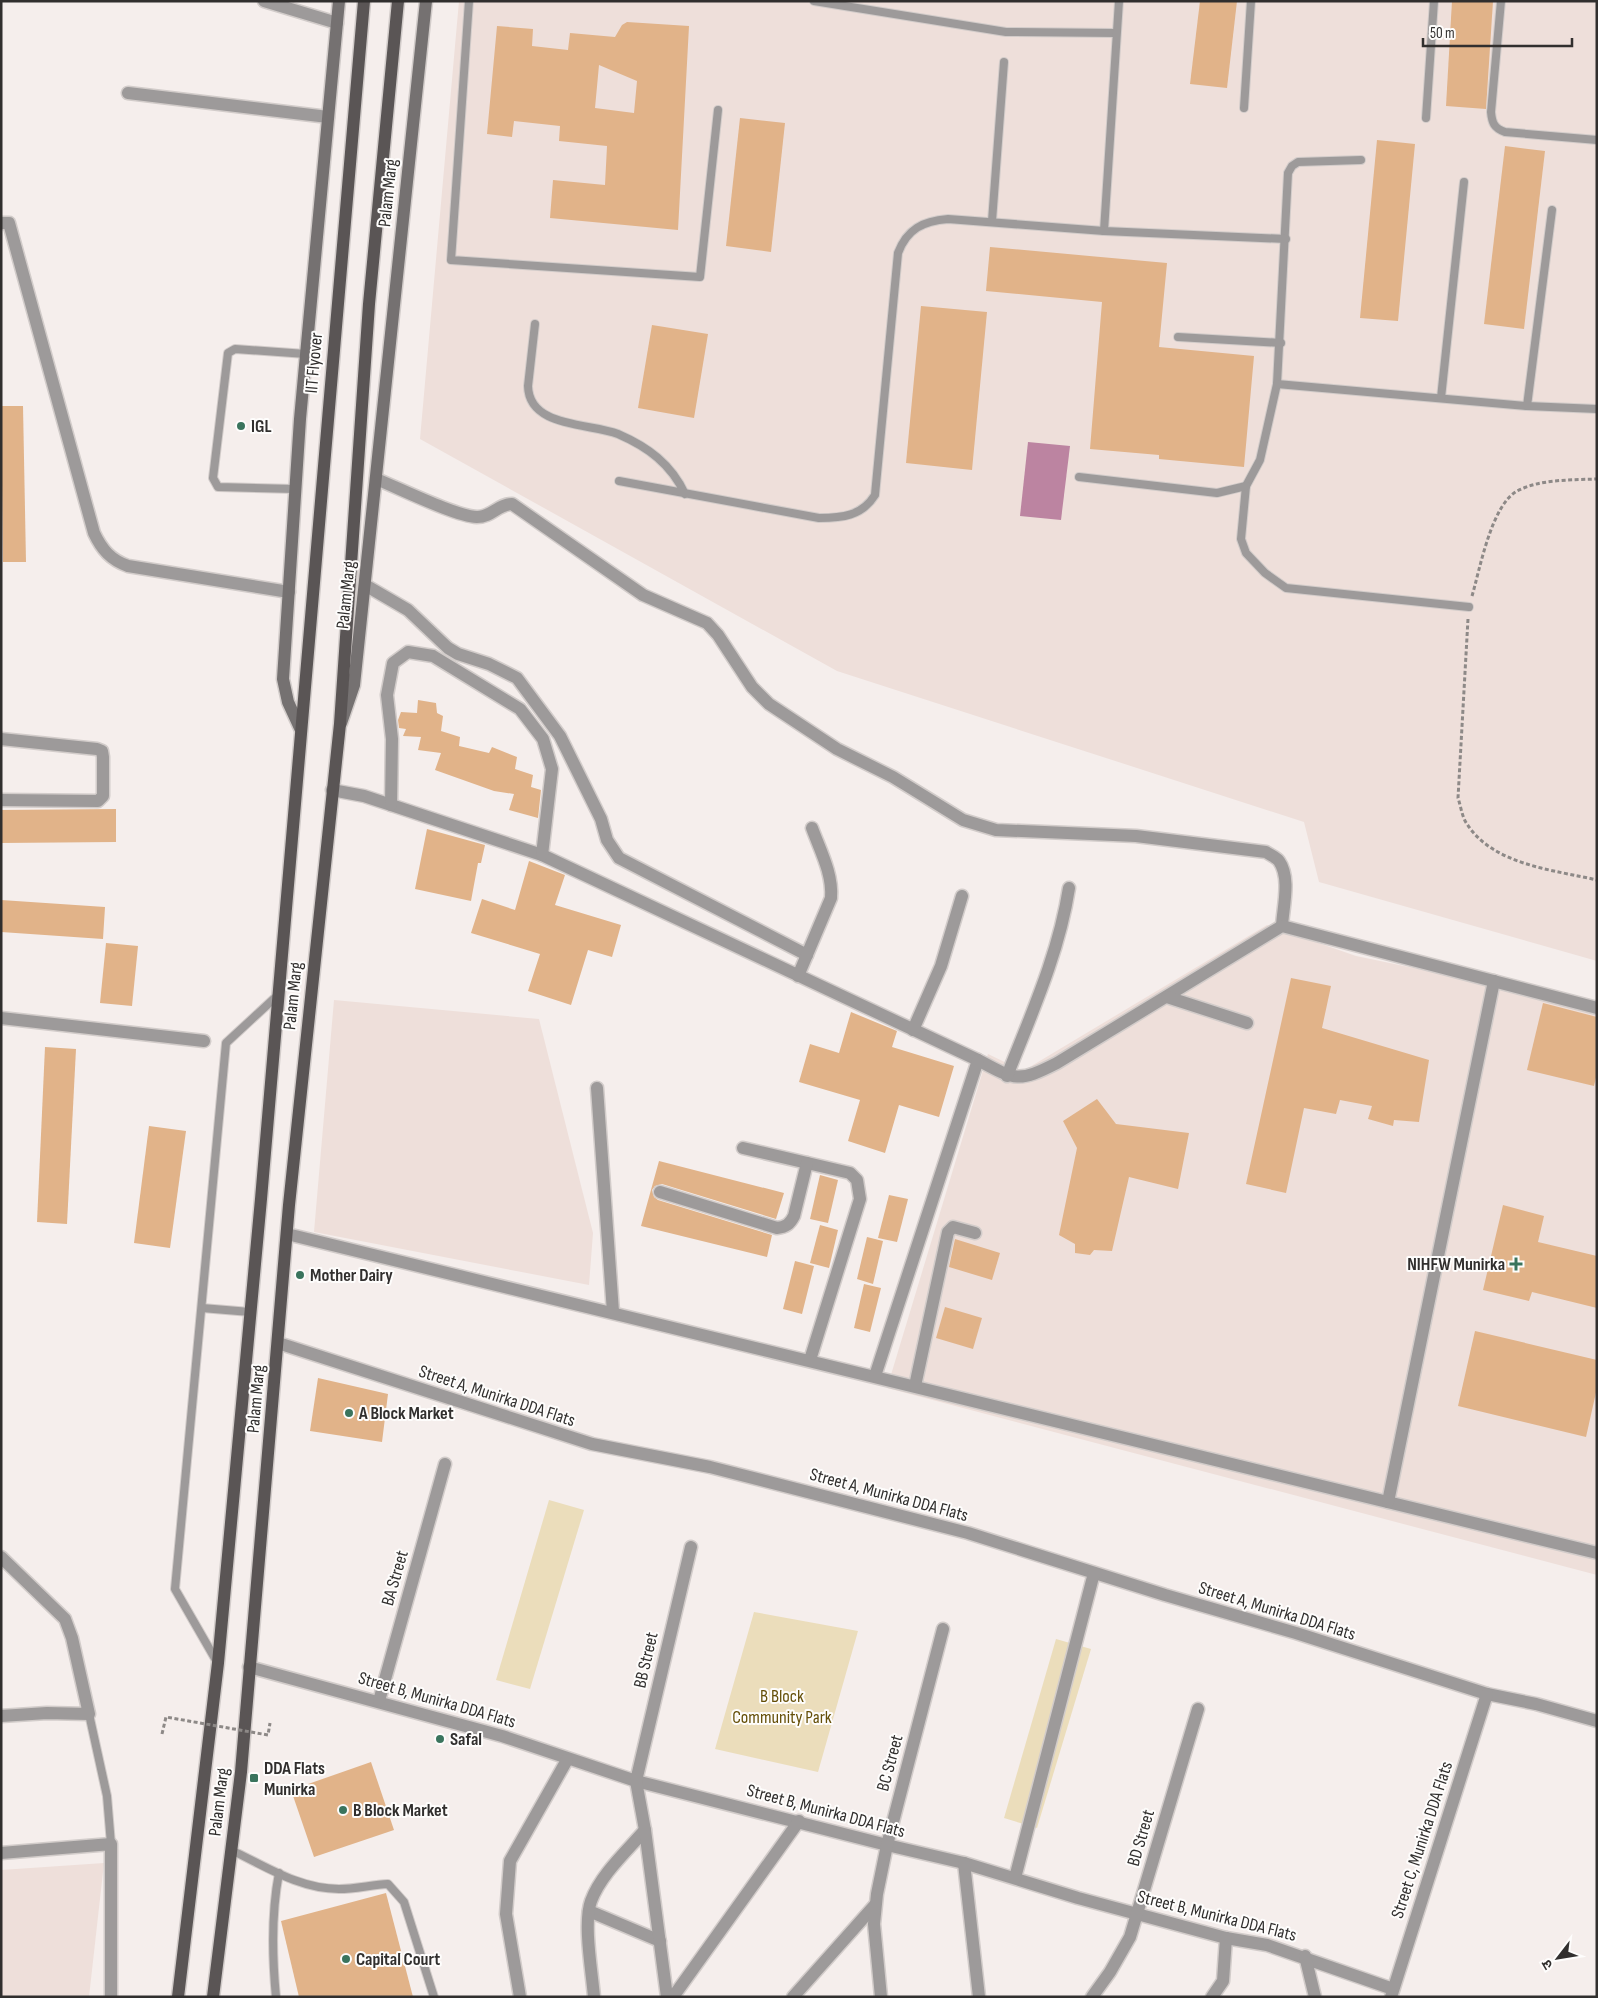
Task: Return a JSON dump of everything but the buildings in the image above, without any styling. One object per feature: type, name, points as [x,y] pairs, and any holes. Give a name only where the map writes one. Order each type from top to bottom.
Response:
[{"type":"main road","name":"Palam Marg","points":[[178,1997],[218,1663],[300,728],[288,702],[283,679],[306,354],[339,1]]},
{"type":"main road","name":"IIT Flyover","points":[[300,728],[364,1]]},
{"type":"main road","points":[[340,724],[369,304],[398,1]]},
{"type":"main road","name":"Palam Marg","points":[[213,1997],[241,1772],[287,1234],[332,790],[340,724],[354,685],[366,585],[426,1]]},
{"type":"street","points":[[264,1],[337,23]]},
{"type":"street","points":[[128,93],[328,117]]},
{"type":"street","points":[[1,223],[10,223],[94,533],[102,549],[120,563],[128,566],[289,592]]},
{"type":"street","points":[[376,479],[465,515],[485,516],[504,504],[512,504],[643,596],[707,623],[718,635],[752,687],[769,704],[837,749],[893,777],[963,820],[996,830],[1136,836],[1266,852],[1278,859],[1284,870],[1282,926]]},
{"type":"street","points":[[366,585],[408,610],[448,648],[458,654],[489,664],[517,678],[560,736],[601,819],[607,840],[619,858],[807,955]]},
{"type":"street","points":[[391,805],[392,740],[388,695],[393,663],[408,652],[433,656],[520,709],[543,739],[552,769],[542,855]]},
{"type":"street","points":[[1,739],[97,749],[102,751],[103,757],[103,796],[98,801],[1,800]]},
{"type":"street","points":[[332,790],[364,796],[542,855],[978,1060],[1007,1076],[1022,1078],[1043,1070],[1282,926],[1597,1008]]},
{"type":"street","points":[[798,976],[831,898],[832,887],[812,828]]},
{"type":"street","points":[[1007,1076],[1049,965],[1065,913],[1069,888]]},
{"type":"street","points":[[913,1030],[941,966],[962,896]]},
{"type":"street","points":[[1388,1502],[1494,982]]},
{"type":"street","points":[[1167,996],[1247,1023]]},
{"type":"street","points":[[1,1018],[204,1041]]},
{"type":"street","points":[[875,1376],[978,1060]]},
{"type":"street","points":[[597,1088],[613,1312]]},
{"type":"street","points":[[743,1148],[850,1173],[857,1180],[860,1199],[810,1360]]},
{"type":"street","points":[[660,1192],[778,1228],[784,1227],[790,1223],[794,1216],[807,1163]]},
{"type":"street","points":[[915,1386],[948,1232],[953,1227],[975,1233]]},
{"type":"street","points":[[287,1234],[1597,1553]]},
{"type":"street","name":"Street A, Munirka DDA Flats","points":[[278,1343],[592,1444],[738,1474],[968,1533],[1094,1574],[1296,1633],[1487,1694],[1536,1704],[1597,1721]]},
{"type":"street","name":"BA Street","points":[[379,1701],[445,1464]]},
{"type":"street","name":"BB Street","points":[[636,1781],[691,1547]]},
{"type":"street","points":[[1,1557],[65,1618],[72,1638],[89,1714],[47,1713],[1,1716]]},
{"type":"street","points":[[1015,1878],[1094,1574]]},
{"type":"street","name":"BC Street","points":[[881,1997],[875,1956],[875,1905],[887,1845],[943,1629]]},
{"type":"street","name":"Street B, Munirka DDA Flats","points":[[249,1667],[502,1736],[568,1760],[636,1781],[964,1863],[1226,1938],[1267,1944],[1305,1956],[1392,1993]]},
{"type":"street","name":"Street C, Munirka DDA Flats","points":[[1392,1993],[1487,1694]]},
{"type":"street","name":"BD Street","points":[[1092,1997],[1122,1953],[1137,1914],[1198,1709]]},
{"type":"street","points":[[520,1997],[506,1914],[510,1861],[568,1760]]},
{"type":"street","points":[[636,1781],[645,1830],[667,1997]]},
{"type":"street","points":[[673,1997],[799,1821]]},
{"type":"street","points":[[594,1997],[589,1911],[602,1880],[645,1830]]},
{"type":"street","points":[[1,1853],[111,1844],[111,1997]]},
{"type":"street","points":[[964,1863],[980,1997]]},
{"type":"street","points":[[793,1997],[875,1905]]},
{"type":"street","points":[[589,1911],[660,1941]]},
{"type":"street","points":[[1225,1997],[1223,1981],[1226,1938]]},
{"type":"street","points":[[1305,1956],[1315,1997]]},
{"type":"street","points":[[1212,1997],[1223,1981]]},
{"type":"lane","points":[[469,1],[451,260],[700,277],[718,110]]},
{"type":"lane","points":[[814,1],[1006,32],[1116,33]]},
{"type":"lane","points":[[1104,231],[1119,1]]},
{"type":"lane","points":[[1244,108],[1251,1]]},
{"type":"lane","points":[[1426,118],[1434,1]]},
{"type":"lane","points":[[1502,1],[1491,112],[1492,122],[1496,129],[1505,132],[1597,140]]},
{"type":"lane","points":[[992,222],[1004,62]]},
{"type":"lane","points":[[1361,160],[1298,162],[1292,166],[1288,173],[1281,343],[1277,384],[1260,460],[1246,486],[1241,539],[1246,553],[1264,573],[1286,588],[1468,607]]},
{"type":"lane","points":[[1441,398],[1464,182]]},
{"type":"lane","points":[[1528,406],[1552,210]]},
{"type":"lane","points":[[619,481],[819,518],[839,518],[856,513],[869,506],[875,495],[898,253],[903,240],[914,228],[932,220],[948,218],[1104,231],[1286,239]]},
{"type":"lane","points":[[535,324],[528,396],[535,407],[544,415],[555,419],[616,433],[629,439],[652,453],[668,466],[677,477],[685,494]]},
{"type":"lane","points":[[1178,337],[1281,343]]},
{"type":"lane","points":[[296,489],[218,488],[213,478],[228,353],[235,349],[306,354]]},
{"type":"lane","points":[[1277,384],[1528,406],[1597,410]]},
{"type":"lane","points":[[1079,477],[1216,493],[1246,486]]},
{"type":"lane","points":[[218,1663],[175,1589],[226,1043],[278,995]]},
{"type":"lane","points":[[202,1308],[250,1312]]},
{"type":"lane","points":[[89,1714],[107,1796],[111,1844]]},
{"type":"lane","points":[[231,1850],[279,1874],[318,1888],[340,1889],[367,1884],[388,1884],[404,1902],[434,1997]]},
{"type":"lane","points":[[276,1997],[272,1931],[273,1901],[279,1874]]},
{"type":"path","points":[[1597,479],[1546,483],[1517,492],[1504,504],[1495,521],[1468,607],[1458,798],[1466,823],[1480,840],[1504,855],[1523,863],[1597,880]]},
{"type":"path","points":[[162,1734],[166,1717],[268,1735],[270,1723]]},
{"type":"shaded area","points":[[459,1],[1597,1],[1597,961],[1319,882],[1304,822],[837,671],[420,439]]},
{"type":"shaded area","points":[[1028,442],[1070,446],[1061,520],[1020,516]]},
{"type":"shaded area","points":[[1267,925],[1356,956],[1597,1006],[1597,1575],[887,1388],[988,1054],[1023,1071]]},
{"type":"shaded area","points":[[334,1000],[539,1019],[593,1233],[589,1285],[314,1232]]},
{"type":"shaded area","points":[[104,1863],[89,1997],[1,1997],[1,1870]]},
{"type":"green space","points":[[549,1500],[584,1510],[530,1689],[496,1680]]},
{"type":"green space","name":"B Block Community Park","points":[[754,1612],[858,1631],[818,1772],[715,1749]]},
{"type":"green space","points":[[1056,1639],[1091,1649],[1037,1828],[1004,1818]]},
{"type":"place","name":"IGL","points":[[241,426]]},
{"type":"place","name":"NIHFW Munirka","points":[[1516,1264]]},
{"type":"place","name":"Mother Dairy","points":[[300,1275]]},
{"type":"place","name":"A Block Market","points":[[349,1413]]},
{"type":"place","name":"Safal","points":[[440,1739]]},
{"type":"place","name":"DDA Flats Munirka","points":[[254,1778]]},
{"type":"place","name":"B Block Market","points":[[343,1810]]},
{"type":"place","name":"Capital Court","points":[[346,1959]]}]
